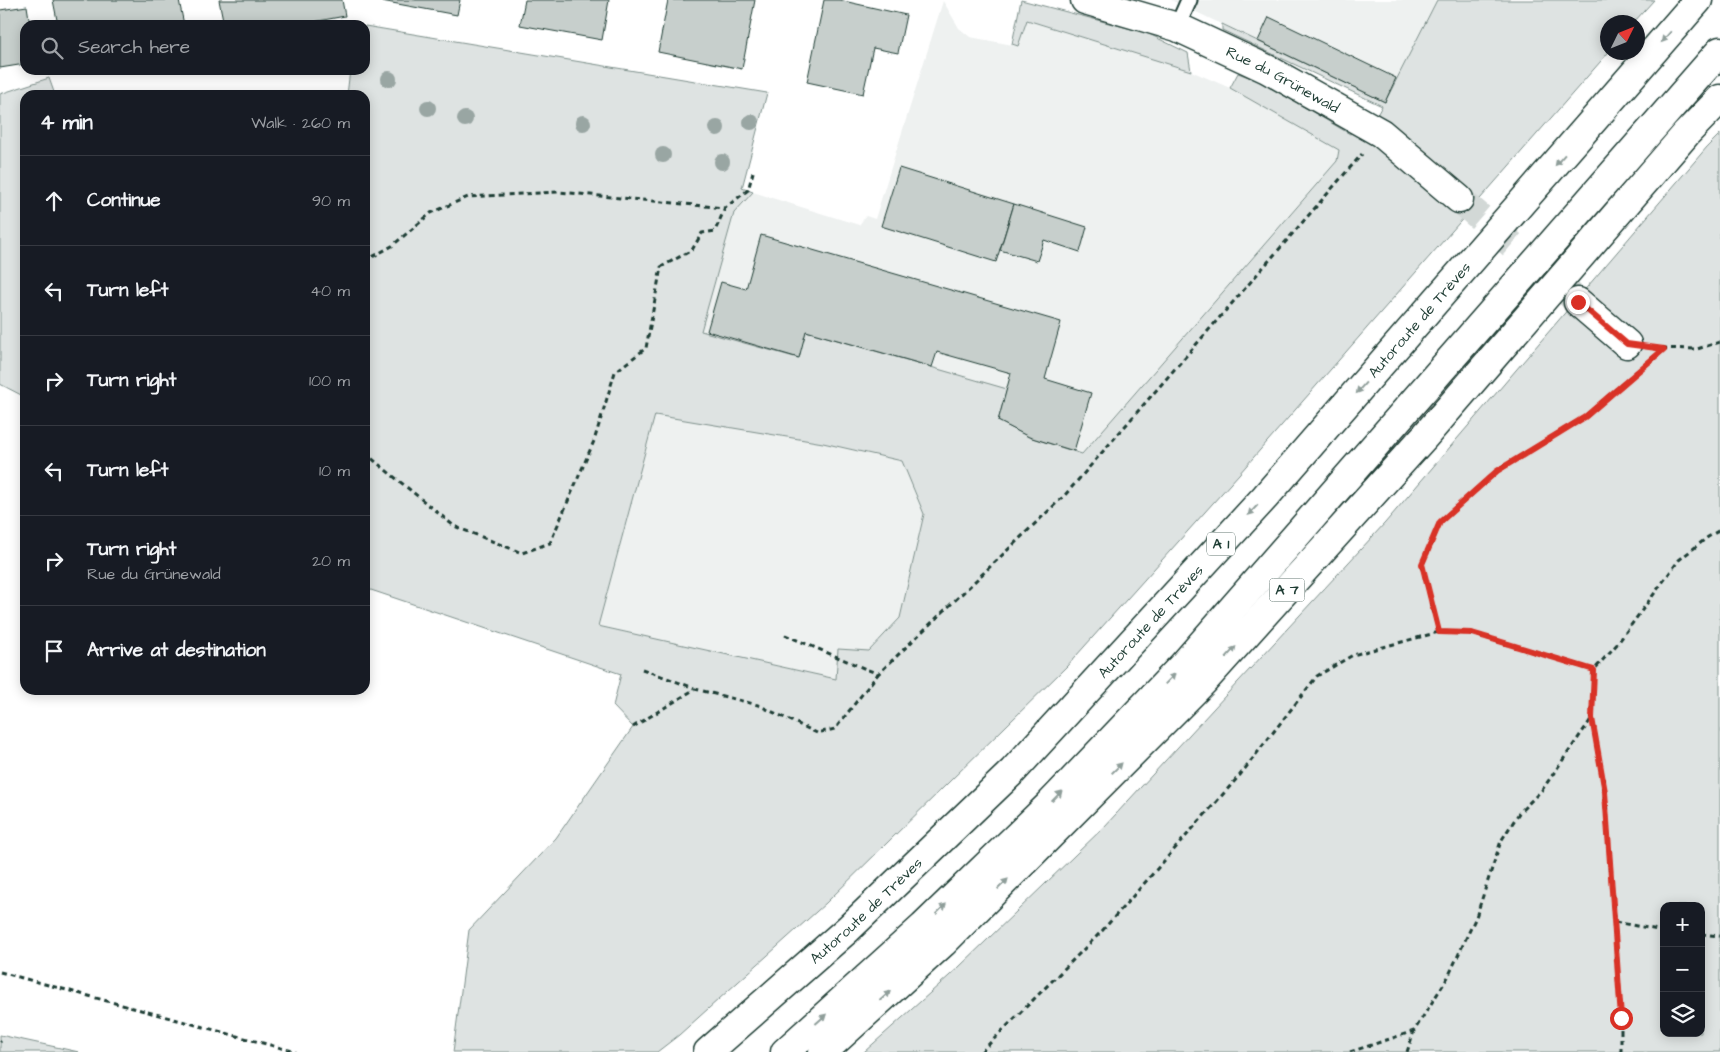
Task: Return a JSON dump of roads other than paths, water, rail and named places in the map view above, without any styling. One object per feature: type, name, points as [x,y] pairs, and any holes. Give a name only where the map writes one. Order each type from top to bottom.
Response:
[{"type":"main road","name":"Rue du Grünewald","points":[[1085,0],[1177,27],[1267,69],[1381,133],[1459,199]]},
{"type":"main road","name":"Autoroute de Trèves","points":[[708,1052],[848,928],[1013,771],[1272,489],[1698,0]]},
{"type":"main road","points":[[785,1052],[922,927],[1048,806],[1183,665],[1720,51]]},
{"type":"main road","name":"A 7","points":[[823,1052],[943,943],[1203,682],[1425,436],[1686,134],[1720,99]]},
{"type":"main road","points":[[1578,302],[1627,344]]},
{"type":"lane","points":[[1177,27],[1190,0]]},
{"type":"tunnel","points":[[1459,199],[1575,299]]}]
